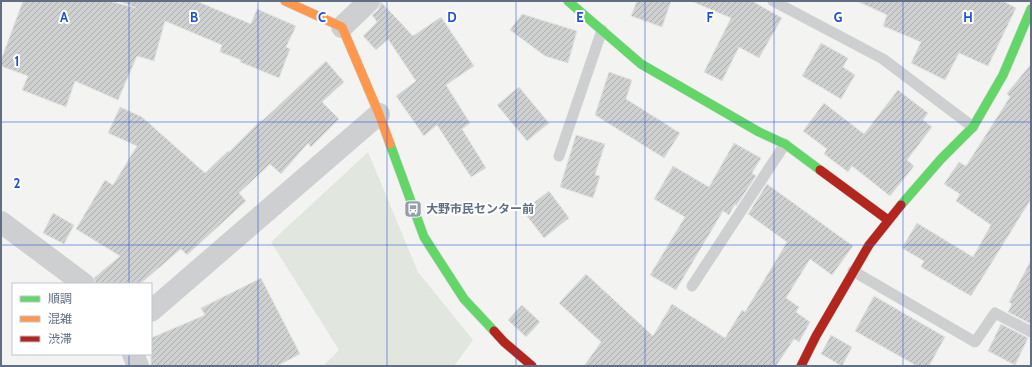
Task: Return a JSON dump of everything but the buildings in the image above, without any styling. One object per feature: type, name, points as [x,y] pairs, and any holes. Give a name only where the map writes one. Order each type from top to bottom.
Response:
[{"type":"street","points":[[285,1],[342,27],[379,114],[424,237],[464,299],[504,342],[532,366]]},
{"type":"street","points":[[342,27],[369,1]]},
{"type":"street","points":[[568,1],[641,64],[759,132],[785,144],[888,220]]},
{"type":"street","points":[[801,366],[816,336],[869,245],[888,220],[941,160],[973,127],[1004,75],[1029,25],[1031,8]]},
{"type":"street","points":[[152,310],[379,114]]},
{"type":"street","points":[[1,222],[83,283]]},
{"type":"street","points":[[133,355],[138,366]]},
{"type":"lane","points":[[773,1],[883,59],[973,127]]},
{"type":"lane","points":[[559,156],[602,30]]},
{"type":"lane","points":[[692,286],[785,144]]},
{"type":"lane","points":[[854,271],[975,342],[995,312],[1031,332]]},
{"type":"shaded area","points":[[368,152],[418,272],[473,340],[454,366],[323,366],[339,350],[271,242]]},
{"type":"traffic: fast","points":[[568,1],[641,64],[759,132],[785,144],[820,170]]},
{"type":"traffic: fast","points":[[901,205],[941,159],[973,127],[1003,75],[1031,9]]},
{"type":"traffic: fast","points":[[390,144],[424,237],[464,299],[494,331]]},
{"type":"traffic: slow","points":[[285,1],[342,27],[379,114],[390,144]]},
{"type":"traffic: jam","points":[[820,170],[888,220]]},
{"type":"traffic: jam","points":[[801,366],[816,336],[869,245],[901,205]]},
{"type":"traffic: jam","points":[[494,331],[504,342],[532,366]]},
{"type":"place","name":"大野市民センター前","points":[[413,209]]}]
